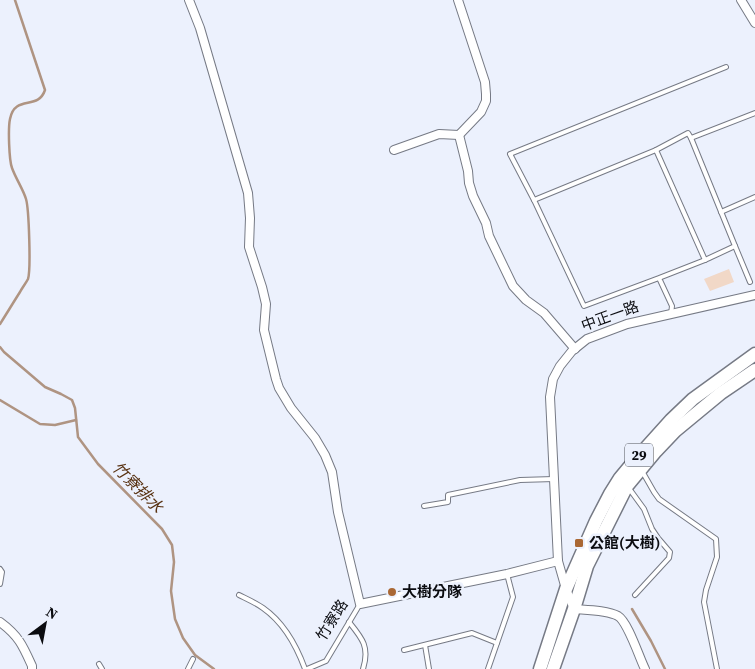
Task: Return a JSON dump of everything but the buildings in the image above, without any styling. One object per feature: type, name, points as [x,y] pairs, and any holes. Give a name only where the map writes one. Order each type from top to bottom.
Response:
[{"type":"main road","name":"29","points":[[540,669],[566,589],[610,494],[635,460],[671,420],[693,399],[755,354]]},
{"type":"main road","name":"29","points":[[553,669],[587,566],[627,486],[675,431],[721,393],[755,370]]},
{"type":"street","points":[[189,0],[200,28],[248,193],[250,218],[249,247],[266,304],[264,330],[276,379],[291,408],[316,438],[332,472],[338,512],[360,604]]},
{"type":"street","points":[[394,150],[439,134],[458,135],[481,112],[486,101],[485,82],[458,0]]},
{"type":"street","points":[[740,0],[755,23]]},
{"type":"street","points":[[458,135],[473,196],[486,224],[489,236],[513,286],[526,300],[544,313],[575,349]]},
{"type":"street","name":"中正一路","points":[[558,561],[550,397],[553,379],[560,366],[587,339],[627,324],[755,295]]},
{"type":"street","points":[[558,561],[574,609],[619,616],[626,626],[644,669]]},
{"type":"street","name":"竹寮路","points":[[360,604],[507,574],[558,561]]},
{"type":"street","points":[[0,622],[11,630],[22,644],[32,669]]},
{"type":"lane","points":[[726,67],[510,154],[584,306],[705,260],[735,246]]},
{"type":"lane","points":[[691,138],[755,112]]},
{"type":"lane","points":[[534,200],[656,150],[688,132],[750,282]]},
{"type":"lane","points":[[656,150],[705,260]]},
{"type":"lane","points":[[721,212],[755,197]]},
{"type":"lane","points":[[658,278],[672,306],[671,314]]},
{"type":"lane","points":[[641,469],[660,499],[716,539],[717,557],[704,602],[717,669]]},
{"type":"lane","points":[[424,506],[448,502],[448,495],[520,480],[554,478]]},
{"type":"lane","points":[[627,486],[644,509],[652,529],[670,552],[670,558],[635,595]]},
{"type":"lane","points":[[0,569],[2,572],[0,584]]},
{"type":"lane","points":[[488,669],[513,597],[507,574]]},
{"type":"lane","points":[[239,595],[264,608],[277,622],[298,650],[306,669]]},
{"type":"lane","name":"竹寮路","points":[[306,669],[326,661],[360,604]]},
{"type":"lane","points":[[349,622],[363,639],[366,658],[363,669]]},
{"type":"lane","points":[[404,650],[472,633],[497,643]]},
{"type":"lane","points":[[425,645],[429,669]]},
{"type":"lane","points":[[188,669],[193,659]]},
{"type":"lane","points":[[99,664],[102,669]]},
{"type":"shaded area","points":[[729,269],[734,282],[710,291],[704,279]]},
{"type":"waterway","name":"竹寮排水","points":[[0,324],[28,279],[29,273],[27,205],[25,195],[11,164],[9,144],[10,119],[17,107],[21,104],[37,100],[45,90],[15,0]]},
{"type":"waterway","name":"竹寮排水","points":[[0,347],[45,387],[72,400],[75,408],[78,437],[98,464],[162,529],[172,545],[174,562],[171,591],[175,619],[183,638],[195,655],[214,669]]},
{"type":"waterway","points":[[0,400],[40,424],[55,425],[76,420]]},
{"type":"waterway","points":[[632,609],[665,669]]},
{"type":"place","name":"公館(大樹)","points":[[579,543]]},
{"type":"place","name":"大樹分隊","points":[[392,592]]}]
